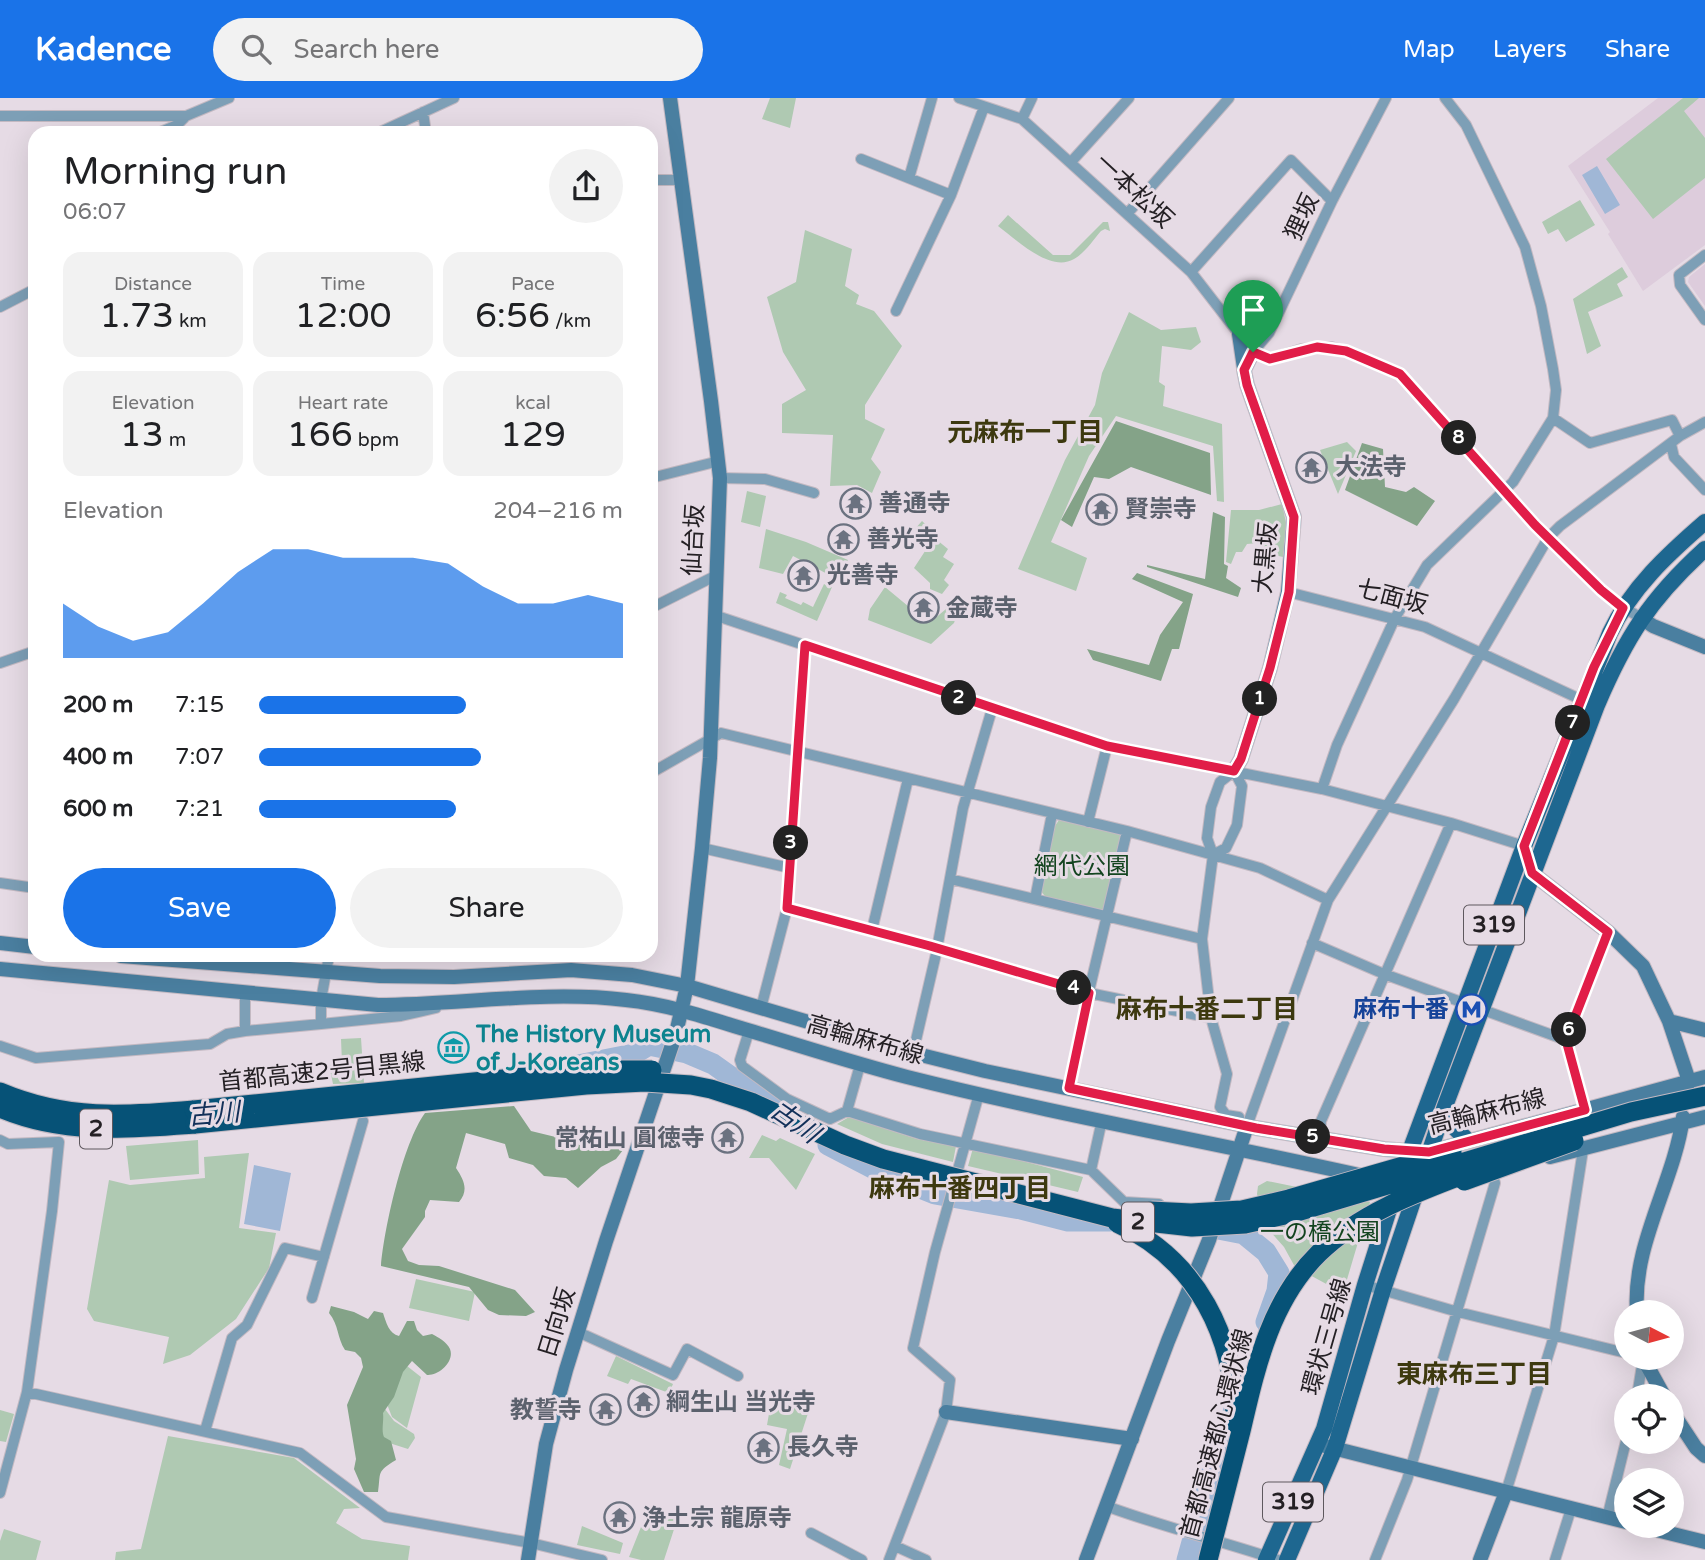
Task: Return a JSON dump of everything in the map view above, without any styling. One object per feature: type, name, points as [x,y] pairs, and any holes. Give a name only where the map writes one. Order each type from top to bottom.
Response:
[{"type":"highway","name":"首都高速2号目黒線","points":[[0,1092],[60,1110],[118,1116],[593,1070],[651,1070],[680,1073],[730,1087],[885,1152],[1103,1204],[1166,1212],[1221,1212],[1277,1202],[1501,1137],[1702,1092]]},
{"type":"highway","name":"首都高速2号目黒線","points":[[0,1108],[57,1125],[120,1130],[586,1085],[691,1085],[732,1094],[845,1145],[956,1183],[1112,1218],[1167,1226],[1221,1226],[1245,1224],[1319,1206],[1702,1092]]},
{"type":"highway","name":"首都高速都心環状線","points":[[1211,1560],[1269,1346],[1291,1295],[1323,1256],[1366,1224],[1425,1197],[1702,1092]]},
{"type":"highway","points":[[885,1152],[1059,1202],[1107,1219],[1147,1241],[1187,1277],[1217,1323],[1232,1371],[1235,1395],[1233,1459],[1211,1560]]},
{"type":"highway","points":[[956,1183],[1102,1222],[1121,1231],[1164,1261],[1184,1281],[1200,1303],[1222,1348],[1231,1409],[1225,1478],[1211,1560]]},
{"type":"main road","name":"環状三号線","points":[[1270,1559],[1319,1444],[1365,1285],[1409,1151],[1524,846],[1605,644],[1623,608],[1667,556],[1705,522]]},
{"type":"main road","name":"環状三号線","points":[[1287,1560],[1335,1448],[1383,1290],[1445,1106],[1602,692],[1617,658],[1641,618],[1681,571],[1705,549]]},
{"type":"main road","points":[[1445,1106],[1454,1127],[1467,1140]]},
{"type":"street","points":[[0,116],[186,116],[229,98]]},
{"type":"street","points":[[393,126],[454,98]]},
{"type":"street","name":"仙台坂","points":[[670,98],[720,478],[710,758],[687,986],[682,1010]]},
{"type":"street","points":[[909,178],[932,98]]},
{"type":"street","name":"一本松坂","points":[[959,98],[1022,119],[1191,272],[1253,352]]},
{"type":"street","points":[[1022,119],[1032,98]]},
{"type":"street","points":[[1071,162],[1129,98]]},
{"type":"street","points":[[1127,214],[1229,98]]},
{"type":"street","name":"狸坂","points":[[1253,352],[1269,333],[1385,98]]},
{"type":"street","points":[[1322,789],[1338,745],[1395,618],[1427,565],[1513,482],[1553,418],[1556,390],[1553,369],[1541,306],[1525,247],[1466,125],[1445,98]]},
{"type":"street","points":[[896,311],[951,195],[984,107]]},
{"type":"street","points":[[423,112],[425,126]]},
{"type":"street","points":[[175,126],[186,116]]},
{"type":"street","points":[[151,126],[152,117]]},
{"type":"street","points":[[861,159],[951,195]]},
{"type":"street","points":[[1191,272],[1291,160],[1332,201]]},
{"type":"street","points":[[658,180],[682,180]]},
{"type":"street","points":[[1705,255],[1679,275],[1680,285],[1705,320]]},
{"type":"street","points":[[0,307],[28,293]]},
{"type":"street","name":"大黒坂","points":[[1234,771],[1241,759],[1270,668],[1289,592],[1294,517],[1247,385],[1239,334]]},
{"type":"street","points":[[1244,370],[1253,352],[1270,359],[1302,349],[1331,347],[1400,374],[1503,490],[1601,590],[1623,608],[1653,626],[1705,647]]},
{"type":"street","points":[[1553,418],[1590,443],[1672,420],[1676,440],[1671,450],[1674,457],[1705,490]]},
{"type":"street","points":[[1086,1560],[1168,1340],[1209,1240],[1328,900],[1548,538],[1560,526],[1676,440],[1705,422]]},
{"type":"street","points":[[658,476],[719,461]]},
{"type":"street","points":[[720,478],[765,479],[814,493]]},
{"type":"street","points":[[658,604],[715,576]]},
{"type":"street","name":"七面坂","points":[[1289,592],[1425,627],[1582,700]]},
{"type":"street","points":[[714,615],[1107,746],[1322,789],[1451,823],[1524,846],[1532,873],[1608,932],[1643,966],[1702,1092],[1683,1123],[1643,1256],[1636,1300]]},
{"type":"street","points":[[761,1007],[787,908],[805,645]]},
{"type":"street","points":[[0,663],[28,653]]},
{"type":"street","points":[[913,1054],[967,793],[992,709]]},
{"type":"street","points":[[658,769],[722,733],[1127,831],[1260,868],[1328,900]]},
{"type":"street","points":[[1088,822],[1107,746]]},
{"type":"street","points":[[1234,771],[1220,782],[1211,807],[1207,838],[1213,855],[1202,939],[1211,1018],[1227,1074],[1220,1107],[1226,1115],[1245,1119],[1247,1126]]},
{"type":"street","points":[[1213,855],[1226,848],[1237,825],[1242,786],[1234,771]]},
{"type":"street","points":[[872,930],[908,779]]},
{"type":"street","points":[[1035,899],[1052,814]]},
{"type":"street","points":[[1320,1138],[1321,1121],[1451,823]]},
{"type":"street","points":[[1069,1088],[1127,831]]},
{"type":"street","points":[[702,848],[790,868]]},
{"type":"street","points":[[950,879],[1202,939]]},
{"type":"street","points":[[0,883],[28,887]]},
{"type":"street","points":[[787,908],[937,948],[1089,993],[1211,1018]]},
{"type":"street","points":[[1585,1110],[1566,1040],[1608,932]]},
{"type":"street","points":[[0,943],[28,946]]},
{"type":"street","points":[[1312,943],[1384,974],[1566,1040]]},
{"type":"street","points":[[199,988],[201,962]]},
{"type":"street","name":"高輪麻布線","points":[[228,962],[325,973],[419,978],[571,970],[632,975],[687,986],[913,1054],[1247,1126],[1409,1151],[1429,1152],[1585,1110],[1702,1092],[1705,1077]]},
{"type":"street","points":[[321,1024],[321,1000],[328,962]]},
{"type":"street","name":"高輪麻布線","points":[[0,969],[378,1005],[453,1004],[511,998],[580,997],[628,1000],[682,1010],[860,1065],[979,1094],[1398,1184],[1456,1181],[1705,1117]]},
{"type":"street","points":[[245,993],[245,1031]]},
{"type":"street","points":[[0,1046],[36,1058],[210,1044],[227,1034],[245,1031],[401,1016],[453,1004]]},
{"type":"street","name":"日向坂","points":[[528,1560],[546,1444],[578,1332],[682,1010]]},
{"type":"street","points":[[1669,1021],[1705,1030]]},
{"type":"street","points":[[749,1031],[740,1060],[742,1066],[787,1099],[830,1119],[847,1111],[920,1134],[1091,1170],[1124,1202],[1222,1202]]},
{"type":"street","points":[[847,1111],[860,1065]]},
{"type":"street","points":[[889,1560],[946,1412],[950,1380],[913,1348],[944,1215],[956,1183],[979,1094]]},
{"type":"street","points":[[1091,1170],[1102,1120]]},
{"type":"street","points":[[312,1298],[363,1121]]},
{"type":"street","points":[[0,1140],[8,1144],[59,1142],[27,1392],[0,1493]]},
{"type":"street","points":[[1480,1560],[1506,1492],[1554,1336],[1583,1150]]},
{"type":"street","points":[[1375,1560],[1407,1480],[1458,1312],[1495,1183],[1491,1170]]},
{"type":"street","points":[[205,1431],[232,1338],[247,1325],[285,1248],[324,1257]]},
{"type":"street","points":[[1365,1285],[1458,1312],[1614,1350]]},
{"type":"street","points":[[578,1332],[673,1375],[687,1349],[738,1376]]},
{"type":"street","points":[[27,1392],[300,1453],[386,1517],[531,1543],[602,1560]]},
{"type":"street","points":[[946,1412],[1132,1439]]},
{"type":"street","points":[[1684,1430],[1705,1456]]},
{"type":"street","points":[[1319,1444],[1614,1519]]},
{"type":"street","points":[[1607,1518],[1623,1454]]},
{"type":"street","points":[[1106,1506],[1178,1530],[1230,1543],[1270,1559]]},
{"type":"street","points":[[1555,1560],[1571,1509]]},
{"type":"street","points":[[811,1533],[862,1560]]},
{"type":"street","points":[[1684,1537],[1705,1542]]},
{"type":"street","points":[[895,1546],[926,1560]]},
{"type":"shaded area","points":[[1658,98],[1705,98],[1705,245],[1643,291],[1568,166]]},
{"type":"shaded area","points":[[1705,264],[1705,306],[1688,282],[1689,277]]},
{"type":"green space","points":[[770,98],[796,98],[790,128],[762,119]]},
{"type":"green space","points":[[1683,98],[1699,98],[1684,111],[1705,138],[1705,178],[1653,219],[1606,159]]},
{"type":"green space","points":[[1580,200],[1595,225],[1566,242],[1558,229],[1548,234],[1542,222]]},
{"type":"green space","points":[[1008,215],[1053,255],[1070,255],[1103,222],[1108,222],[1110,231],[1101,231],[1074,259],[1055,262],[1034,253],[998,226]]},
{"type":"green space","points":[[805,230],[852,249],[845,286],[859,295],[856,304],[874,311],[902,346],[865,405],[865,419],[885,429],[871,459],[881,472],[872,493],[857,485],[830,486],[833,435],[782,433],[782,404],[806,390],[783,352],[767,297],[796,282]]},
{"type":"green space","points":[[1622,267],[1628,277],[1617,284],[1623,296],[1588,312],[1601,346],[1587,354],[1573,299]]},
{"type":"green space","points":[[1129,312],[1161,330],[1196,327],[1201,342],[1191,350],[1162,346],[1159,382],[1165,386],[1163,406],[1222,424],[1224,502],[1217,501],[1213,446],[1116,416],[1089,456],[1051,542],[1087,558],[1076,591],[1018,569],[1065,460],[1095,405],[1102,373]]},
{"type":"green space","points":[[1116,421],[1210,453],[1211,495],[1131,467],[1109,479],[1094,477],[1072,527],[1061,520]]},
{"type":"green space","points":[[1347,442],[1356,451],[1338,494],[1320,450]]},
{"type":"green space","points":[[1362,443],[1383,449],[1385,487],[1406,492],[1414,487],[1435,501],[1417,526],[1345,490]]},
{"type":"green space","points":[[747,491],[766,496],[760,527],[741,522]]},
{"type":"green space","points":[[1282,504],[1287,527],[1283,557],[1265,553],[1258,543],[1247,544],[1242,552],[1236,552],[1231,564],[1226,562],[1231,510],[1259,510]]},
{"type":"green space","points":[[1213,512],[1225,517],[1224,564],[1228,566],[1226,578],[1241,588],[1238,597],[1147,567],[1205,579]]},
{"type":"green space","points":[[922,521],[948,549],[943,557],[954,564],[944,580],[949,585],[942,594],[930,589],[930,583],[914,568],[931,542],[915,529]]},
{"type":"green space","points":[[766,529],[848,560],[837,579],[793,556],[783,574],[759,568]]},
{"type":"green space","points":[[1137,573],[1193,594],[1179,649],[1172,649],[1161,681],[1093,660],[1087,649],[1149,665],[1160,635],[1183,602],[1132,579]]},
{"type":"green space","points":[[824,584],[832,587],[817,621],[776,603],[780,592],[787,595],[785,598],[813,607]]},
{"type":"green space","points":[[885,587],[926,621],[933,620],[946,609],[956,617],[954,623],[931,644],[868,620],[870,609]]},
{"type":"green space","name":"網代公園","points":[[1059,820],[1119,834],[1123,840],[1103,913],[1047,899],[1041,891],[1055,826]]},
{"type":"green space","points":[[361,1038],[364,1083],[333,1084],[329,1065],[342,1063],[341,1039]]},
{"type":"green space","points":[[514,1106],[531,1131],[576,1142],[589,1138],[621,1140],[623,1150],[616,1159],[601,1167],[578,1188],[566,1178],[544,1176],[533,1165],[509,1158],[505,1144],[466,1133],[456,1168],[464,1185],[462,1198],[459,1202],[430,1200],[425,1217],[402,1249],[408,1261],[419,1265],[439,1266],[515,1290],[535,1312],[526,1316],[499,1315],[488,1310],[469,1287],[381,1266],[390,1209],[402,1165],[425,1113]]},
{"type":"green space","points":[[849,1117],[917,1139],[956,1146],[953,1162],[882,1144],[837,1124]]},
{"type":"green space","points":[[762,1135],[776,1141],[780,1138],[815,1154],[796,1190],[769,1158],[749,1158]]},
{"type":"green space","points":[[198,1140],[199,1174],[130,1180],[126,1146]]},
{"type":"green space","points":[[973,1148],[1083,1177],[1078,1192],[968,1166]]},
{"type":"green space","points":[[249,1153],[239,1228],[276,1233],[269,1268],[236,1319],[190,1355],[163,1364],[169,1337],[94,1321],[87,1309],[109,1180],[130,1185],[205,1178],[204,1157]]},
{"type":"green space","name":"一の橋公園","points":[[1267,1181],[1370,1202],[1343,1293],[1295,1267],[1284,1247],[1267,1228],[1257,1194],[1258,1186]]},
{"type":"green space","points":[[416,1279],[475,1292],[469,1321],[409,1308]]},
{"type":"green space","points":[[331,1306],[368,1319],[374,1311],[383,1313],[390,1330],[399,1336],[407,1321],[414,1321],[423,1336],[432,1334],[445,1342],[450,1349],[448,1363],[436,1373],[427,1375],[412,1361],[403,1372],[394,1397],[383,1413],[383,1434],[391,1441],[396,1460],[381,1473],[378,1492],[364,1492],[354,1469],[356,1459],[347,1405],[363,1367],[361,1358],[355,1352],[345,1350],[342,1345],[335,1322],[329,1313]]},
{"type":"green space","points":[[616,1356],[673,1384],[669,1393],[631,1379],[628,1384],[607,1376]]},
{"type":"green space","points":[[407,1366],[421,1377],[407,1428],[392,1417],[383,1394]]},
{"type":"green space","points":[[382,1405],[394,1421],[414,1434],[415,1438],[408,1449],[383,1441],[378,1414]]},
{"type":"green space","points":[[810,1407],[790,1469],[779,1465],[787,1429],[767,1425],[770,1408]]},
{"type":"green space","points":[[0,1410],[14,1414],[6,1442],[0,1441]]},
{"type":"green space","points":[[168,1436],[294,1458],[360,1508],[344,1509],[336,1523],[362,1539],[410,1546],[408,1560],[115,1560],[116,1552],[141,1549]]},
{"type":"green space","points":[[647,1512],[665,1518],[671,1515],[678,1517],[664,1560],[629,1557]]},
{"type":"green space","points":[[582,1526],[623,1543],[620,1554],[577,1545]]},
{"type":"green space","points":[[4,1529],[41,1541],[36,1560],[0,1560],[0,1541]]},
{"type":"water","points":[[1597,166],[1620,205],[1605,214],[1582,175]]},
{"type":"water","points":[[254,1165],[291,1173],[280,1231],[244,1224]]},
{"type":"waterway","name":"古川","points":[[573,1066],[634,1054],[649,1045],[687,1053],[713,1064],[776,1109]]},
{"type":"waterway","name":"古川","points":[[828,1145],[878,1171],[935,1194],[1021,1209],[1068,1221],[1111,1221]]},
{"type":"waterway","name":"古川","points":[[1213,1228],[1244,1234],[1266,1252],[1279,1273],[1277,1291],[1266,1322]]},
{"type":"waterway","name":"古川","points":[[1187,1560],[1213,1467],[1237,1402]]},
{"type":"place","name":"大法寺","points":[[1312,467]]},
{"type":"place","name":"善通寺","points":[[856,503]]},
{"type":"place","name":"賢崇寺","points":[[1102,509]]},
{"type":"place","name":"善光寺","points":[[844,539]]},
{"type":"place","name":"光善寺","points":[[804,575]]},
{"type":"place","name":"金蔵寺","points":[[923,608]]},
{"type":"place","name":"麻布十番","points":[[1472,1009]]},
{"type":"place","name":"The History Museum of J-Koreans","points":[[453,1048]]},
{"type":"place","name":"常祐山 圓徳寺","points":[[728,1138]]},
{"type":"place","name":"綱生山 当光寺","points":[[643,1402]]},
{"type":"place","name":"教誓寺","points":[[605,1410]]},
{"type":"place","name":"長久寺","points":[[764,1447]]},
{"type":"place","name":"浄土宗 龍原寺","points":[[619,1518]]},
{"type":"district","name":"元麻布一丁目","points":[[1025,432]]},
{"type":"district","name":"麻布十番二丁目","points":[[1207,1009]]},
{"type":"district","name":"麻布十番四丁目","points":[[960,1188]]},
{"type":"district","name":"東麻布三丁目","points":[[1474,1374]]},
{"type":"route","points":[[1331,347],[1400,374],[1535,525],[1623,608],[1594,667],[1524,846],[1532,873],[1608,932],[1566,1040],[1585,1110],[1429,1152],[1384,1149],[1256,1128],[1069,1088],[1089,993],[825,916],[787,908],[805,645],[1107,746],[1234,771],[1241,759],[1270,668],[1289,592],[1294,517],[1247,385],[1244,370],[1253,352],[1270,359],[1302,349],[1331,347]]}]
